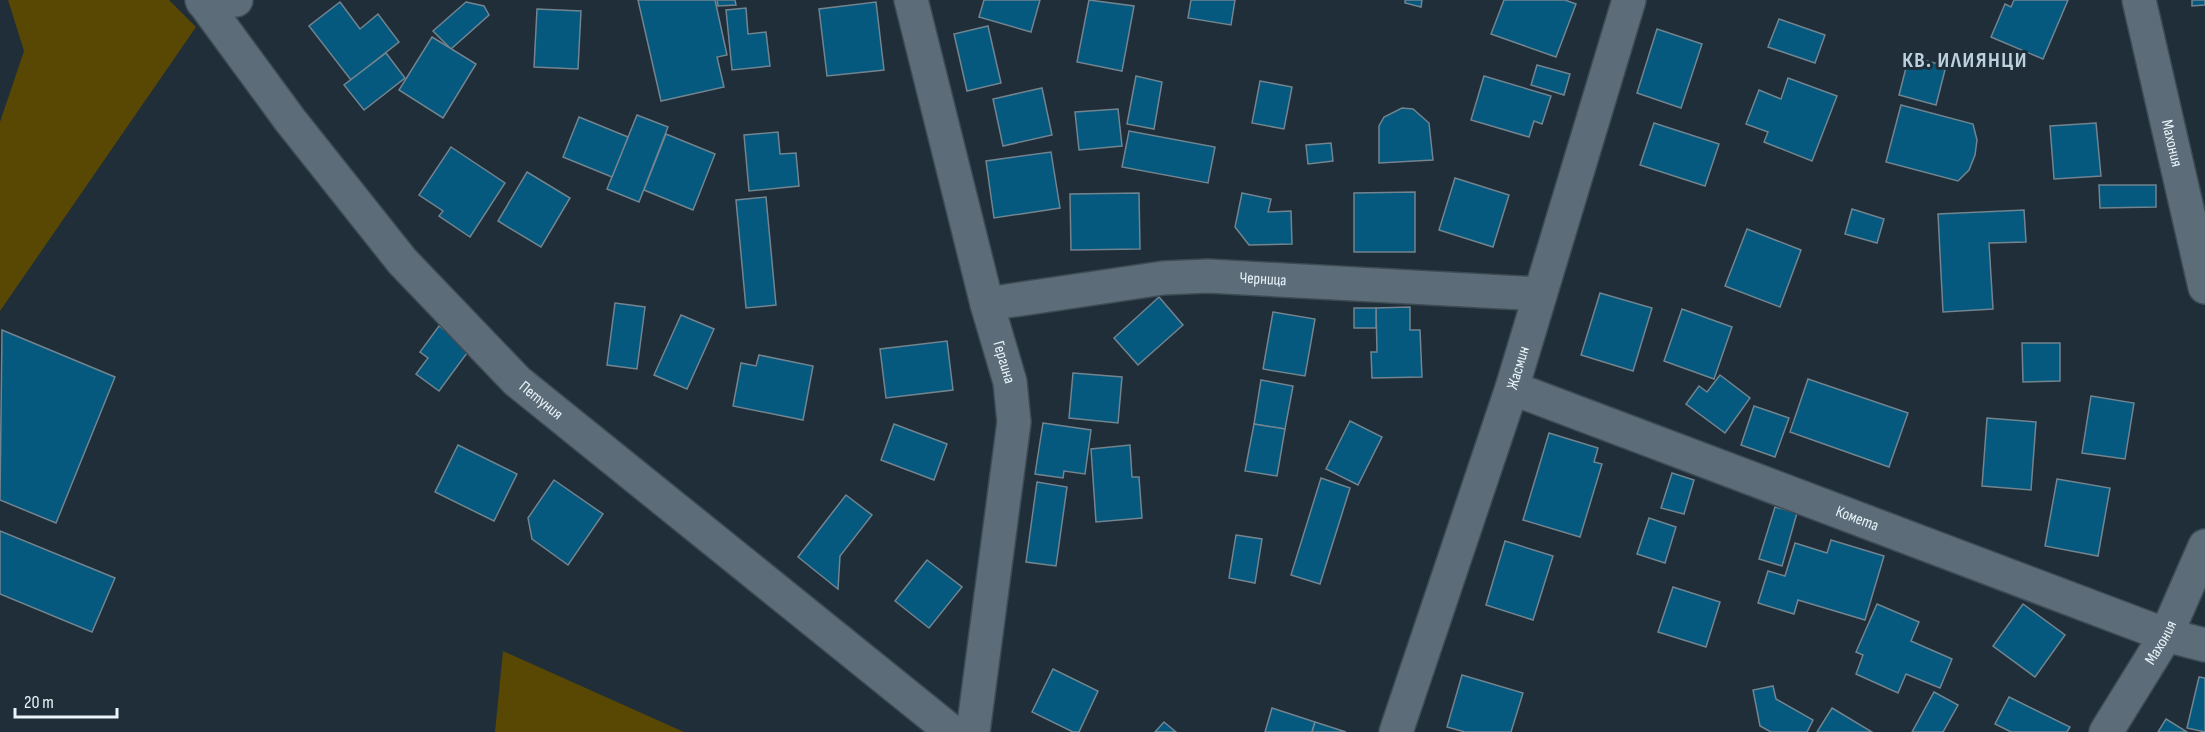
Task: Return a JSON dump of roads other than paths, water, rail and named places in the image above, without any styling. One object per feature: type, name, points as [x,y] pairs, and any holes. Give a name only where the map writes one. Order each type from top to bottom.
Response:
[{"type":"street","points":[[202,1],[237,0]]},
{"type":"street","name":"Гергина","points":[[911,0],[987,304],[1010,382],[1014,422],[973,732]]},
{"type":"street","name":"Жасмин","points":[[1396,732],[1512,388],[1629,0]]},
{"type":"street","name":"Махония","points":[[2139,0],[2205,286]]},
{"type":"street","name":"Петуния","points":[[202,1],[290,120],[402,261],[517,381],[952,732]]},
{"type":"street","name":"Черница","points":[[987,304],[1163,278],[1208,276],[1540,294]]},
{"type":"street","name":"Комета","points":[[1512,388],[2166,635],[2205,645]]},
{"type":"street","name":"Махония","points":[[2106,732],[2166,635],[2205,546]]},
{"type":"district","name":"КВ. ИЛИЯНЦИ","points":[[1965,60]]}]
